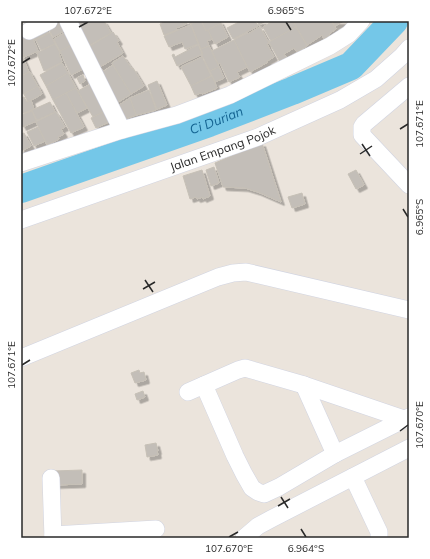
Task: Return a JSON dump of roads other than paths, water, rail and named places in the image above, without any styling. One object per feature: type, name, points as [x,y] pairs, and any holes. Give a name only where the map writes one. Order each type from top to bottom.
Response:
[{"type":"street","points":[[29,32],[49,21]]},
{"type":"street","points":[[68,21],[122,130]]},
{"type":"street","points":[[21,163],[122,130],[177,115],[230,95],[330,46],[349,34],[361,21]]},
{"type":"street","name":"Jalan Empang Pojok","points":[[21,220],[258,137],[340,100],[376,79],[409,48]]},
{"type":"street","points":[[409,86],[364,124],[362,127],[362,135],[409,186]]},
{"type":"street","points":[[21,358],[218,277],[233,273],[246,272],[409,310]]},
{"type":"street","points":[[188,392],[245,368],[304,385],[406,418]]},
{"type":"street","points":[[204,385],[244,474],[252,488],[264,494],[279,487],[335,454],[406,418]]},
{"type":"street","points":[[304,385],[335,454]]},
{"type":"street","points":[[244,538],[258,526],[409,448]]},
{"type":"street","points":[[353,477],[379,532],[379,538]]},
{"type":"street","points":[[51,478],[53,537],[156,529]]},
{"type":"waterway","name":"Ci Durian","points":[[21,189],[209,123],[292,91],[351,66],[394,21]]}]
